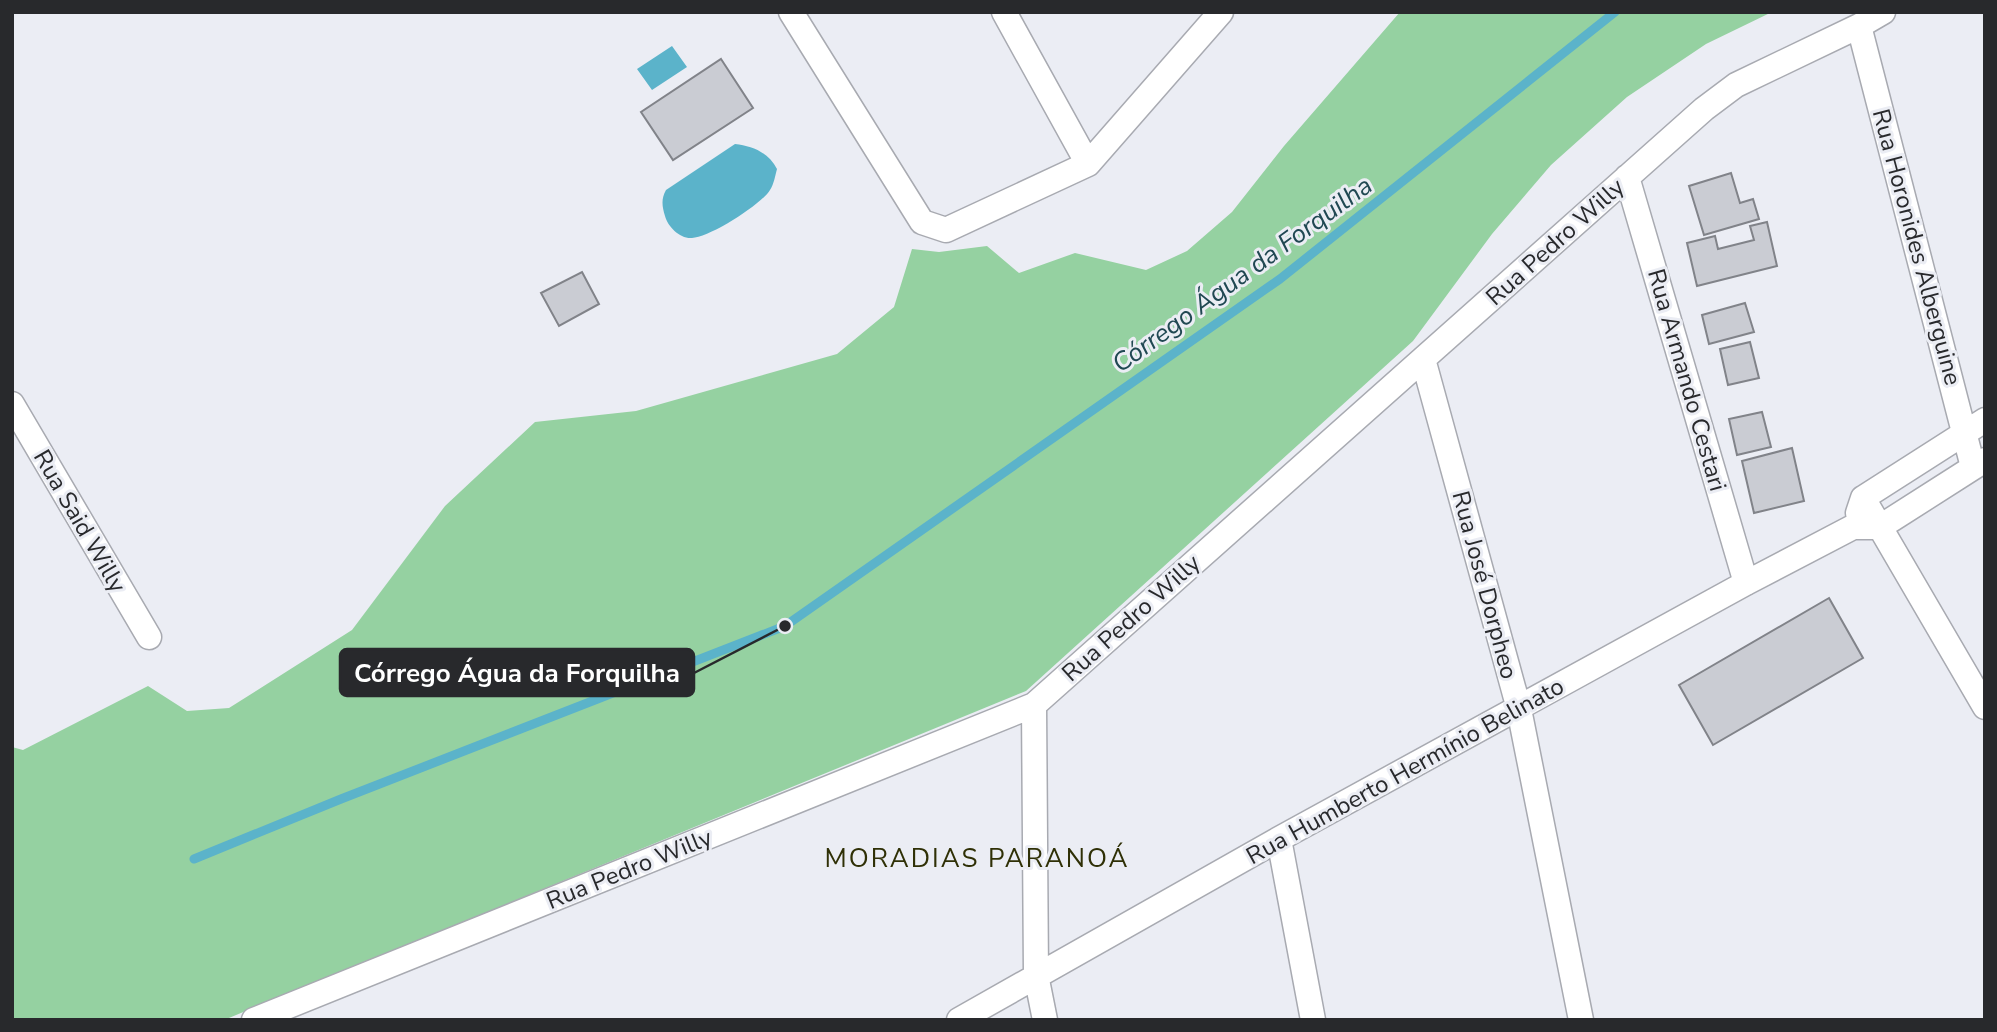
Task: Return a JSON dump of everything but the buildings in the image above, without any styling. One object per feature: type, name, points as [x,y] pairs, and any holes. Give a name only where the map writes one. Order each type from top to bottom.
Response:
[{"type":"street","points":[[791,12],[922,222],[946,230],[1088,164],[1221,12]]},
{"type":"street","points":[[1004,12],[1088,164]]},
{"type":"street","name":"Rua Pedro Willy","points":[[254,1020],[307,1009],[1034,705],[1704,109],[1737,85],[1883,12]]},
{"type":"street","name":"Rua Horonides Alberguine","points":[[1859,26],[1975,427],[1979,463]]},
{"type":"street","name":"Rua Armando Cestari","points":[[1627,177],[1746,583]]},
{"type":"street","name":"Rua José Dorpheo","points":[[1423,359],[1519,709],[1581,1020]]},
{"type":"street","name":"Rua Said Willy","points":[[12,404],[149,637]]},
{"type":"street","points":[[1975,427],[1863,498],[1853,527],[1880,527],[1979,463]]},
{"type":"street","points":[[1863,498],[1985,707]]},
{"type":"street","name":"Rua Humberto Hermínio Belinato","points":[[959,1020],[1279,839],[1853,527]]},
{"type":"street","points":[[1034,705],[1036,975],[1045,1020]]},
{"type":"street","points":[[1279,839],[1313,1020]]},
{"type":"green space","points":[[1400,12],[1772,12],[1706,44],[1627,97],[1551,165],[1492,234],[1413,341],[1026,691],[224,1020],[12,1020],[12,747],[23,750],[148,686],[187,711],[229,708],[352,630],[445,506],[535,422],[636,411],[837,354],[894,307],[912,249],[939,252],[987,246],[1019,273],[1075,253],[1146,270],[1187,251],[1232,212],[1284,146]]},
{"type":"water","points":[[672,46],[687,67],[652,90],[637,69]]},
{"type":"water","points":[[735,144],[760,151],[774,163],[777,169],[770,190],[722,227],[700,237],[688,238],[679,234],[665,216],[662,203],[666,190]]},
{"type":"waterway","name":"Córrego Água da Forquilha","points":[[194,859],[785,626],[1280,279],[1615,12]]},
{"type":"place","name":"Córrego Água da Forquilha","points":[[785,626]]},
{"type":"district","name":"MORADIAS PARANOÁ","points":[[977,858]]}]
